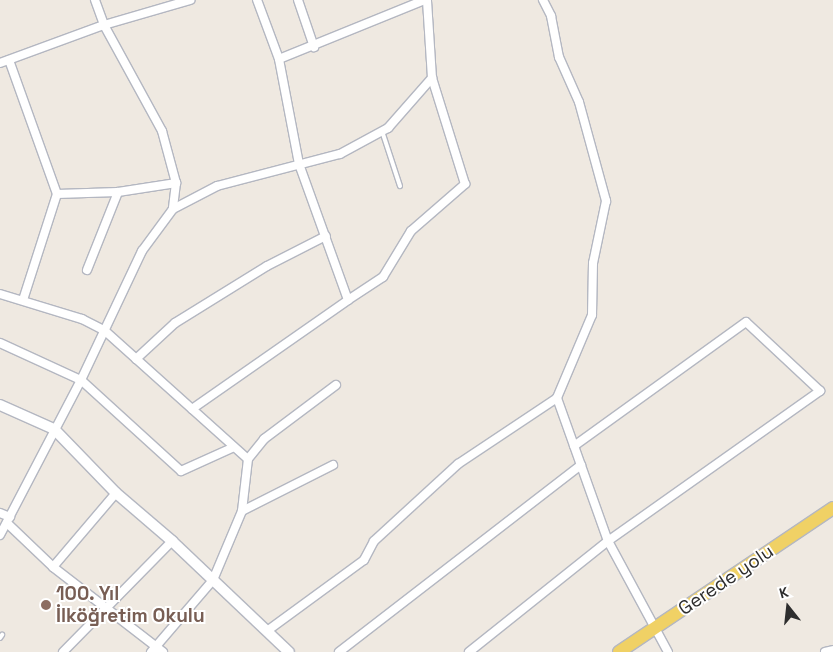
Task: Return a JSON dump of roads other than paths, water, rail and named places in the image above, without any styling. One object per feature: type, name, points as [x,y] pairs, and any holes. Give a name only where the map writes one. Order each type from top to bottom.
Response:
[{"type":"main road","name":"Gerede yolu","points":[[619,652],[833,508]]},
{"type":"street","points":[[95,0],[104,25],[162,131],[176,183],[173,209]]},
{"type":"street","points":[[0,63],[104,25],[190,0]]},
{"type":"street","points":[[257,0],[279,59],[300,164],[348,300]]},
{"type":"street","points":[[298,0],[314,47]]},
{"type":"street","points":[[192,409],[383,277],[411,231],[465,184],[432,78],[426,0],[314,47],[279,59]]},
{"type":"street","points":[[267,631],[364,560],[374,541],[458,464],[557,398],[592,315],[593,263],[606,201],[579,102],[559,58],[551,16],[543,0]]},
{"type":"street","points":[[9,60],[57,194],[23,300]]},
{"type":"street","points":[[0,535],[81,380],[142,251],[173,209],[218,186],[340,154],[382,131],[410,106],[432,78]]},
{"type":"street","points":[[57,194],[118,192],[176,183]]},
{"type":"street","points":[[87,270],[118,192]]},
{"type":"street","points":[[136,359],[175,323],[267,266],[326,236]]},
{"type":"street","points":[[0,294],[82,319],[104,330],[248,460]]},
{"type":"street","points":[[469,652],[608,541],[820,391],[746,322],[574,446]]},
{"type":"street","points":[[0,343],[81,380],[181,471],[234,447]]},
{"type":"street","points":[[0,512],[53,567],[157,650],[213,580],[242,511],[248,460],[264,439],[336,385]]},
{"type":"street","points":[[557,398],[608,541],[668,652]]},
{"type":"street","points":[[0,405],[54,429],[116,493],[172,540],[289,652]]},
{"type":"street","points":[[242,511],[333,465]]},
{"type":"street","points":[[338,652],[581,465]]},
{"type":"street","points":[[53,567],[116,493]]},
{"type":"street","points":[[63,652],[106,610],[172,540]]},
{"type":"street","points":[[825,652],[833,650]]},
{"type":"lane","points":[[382,131],[400,186]]},
{"type":"place","name":"100. Yıl İlköğretim Okulu","points":[[46,605]]}]
